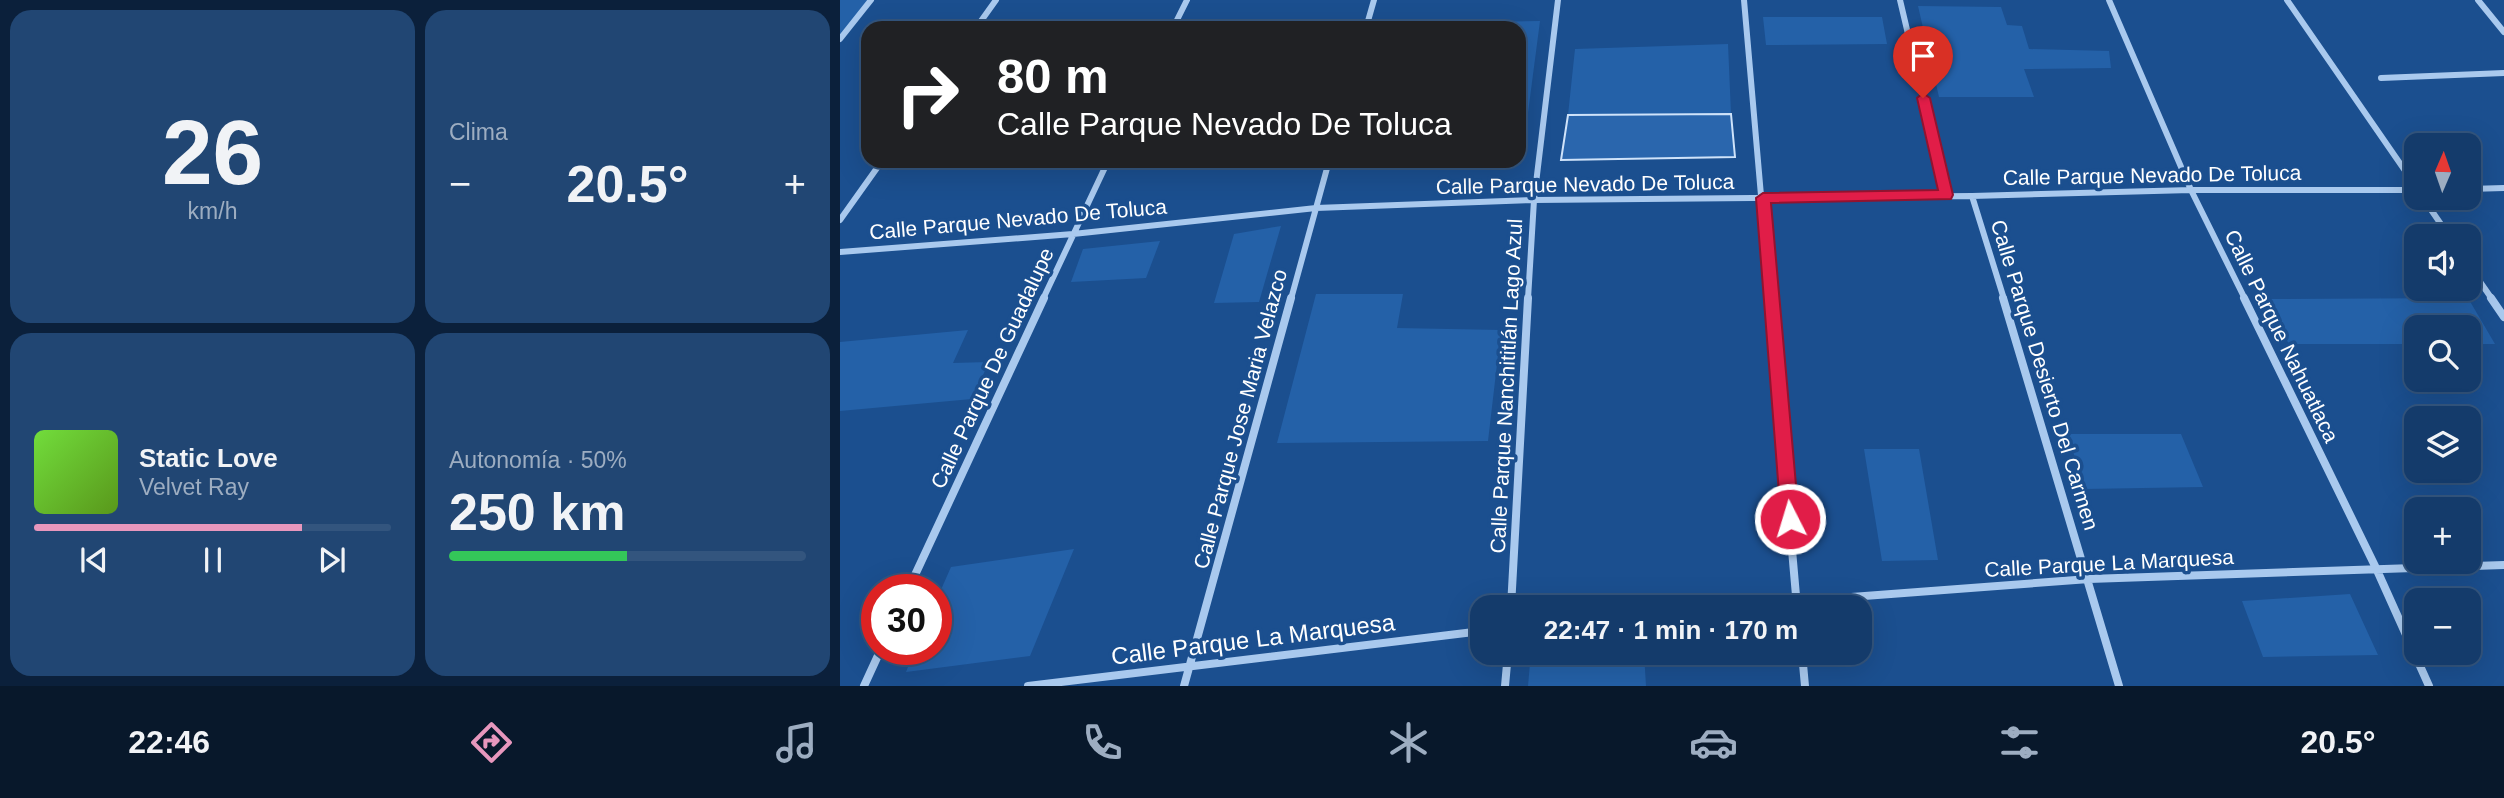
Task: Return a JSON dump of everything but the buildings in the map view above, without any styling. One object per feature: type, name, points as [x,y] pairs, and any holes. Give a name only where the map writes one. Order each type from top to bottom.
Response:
[{"type":"street","points":[[840,39],[871,0]]},
{"type":"street","points":[[981,21],[996,0]]},
{"type":"street","points":[[1176,21],[1187,0]]},
{"type":"street","points":[[1368,21],[1374,0]]},
{"type":"street","name":"Calle Parque Nanchititlán Lago Azul","points":[[1512,595],[1534,200],[1558,0]]},
{"type":"street","points":[[1744,0],[1796,595]]},
{"type":"street","points":[[1900,0],[1946,195]]},
{"type":"street","name":"Calle Parque Nahuatlaca","points":[[2109,0],[2191,190],[2376,568],[2429,686]]},
{"type":"street","points":[[2287,0],[2404,170]]},
{"type":"street","points":[[2478,0],[2504,32]]},
{"type":"street","points":[[2381,78],[2504,73]]},
{"type":"street","points":[[840,220],[877,168]]},
{"type":"street","name":"Calle Parque De Guadalupe","points":[[915,574],[1105,168]]},
{"type":"street","name":"Calle Parque Jose Maria Velazco","points":[[1184,686],[1327,168]]},
{"type":"street","points":[[2482,189],[2504,188]]},
{"type":"street","name":"Calle Parque Nevado De Toluca","points":[[840,252],[1073,234],[1316,208],[1534,200],[2404,189]]},
{"type":"street","name":"Calle Parque Desierto Del Carmen","points":[[1972,196],[2119,686]]},
{"type":"street","points":[[2481,283],[2504,317]]},
{"type":"street","name":"Calle Parque La Marquesa","points":[[1872,597],[2089,579],[2504,565]]},
{"type":"street","name":"Calle Parque La Marquesa","points":[[1028,686],[1470,632]]},
{"type":"street","points":[[864,686],[874,665]]},
{"type":"street","points":[[1505,686],[1507,665]]},
{"type":"street","points":[[1803,665],[1805,686]]},
{"type":"shaded area","points":[[840,0],[874,0],[840,36]]},
{"type":"shaded area","points":[[1918,6],[2001,7],[2007,25],[2022,26],[2029,49],[2109,51],[2111,68],[2024,69],[2034,97],[1939,97]]},
{"type":"shaded area","points":[[1763,17],[1882,17],[1887,44],[1766,45]]},
{"type":"shaded area","points":[[1526,21],[1540,21],[1526,128]]},
{"type":"shaded area","points":[[1728,44],[1731,114],[1568,115],[1575,49]]},
{"type":"shaded area","points":[[1281,226],[1259,302],[1214,303],[1234,234]]},
{"type":"shaded area","points":[[1160,241],[1146,278],[1071,282],[1083,249]]},
{"type":"shaded area","points":[[1316,294],[1403,294],[1397,328],[1501,330],[1488,441],[1277,443]]},
{"type":"shaded area","points":[[2263,299],[2470,301],[2478,315],[2404,315],[2404,344],[2289,344]]},
{"type":"shaded area","points":[[2481,320],[2495,344],[2481,344]]},
{"type":"shaded area","points":[[968,330],[953,363],[989,362],[972,399],[840,411],[840,342]]},
{"type":"shaded area","points":[[2068,434],[2181,434],[2203,487],[2084,489]]},
{"type":"shaded area","points":[[1864,449],[1919,449],[1938,560],[1882,561]]},
{"type":"shaded area","points":[[1074,549],[1030,656],[906,672],[909,665],[952,665],[952,574],[948,574],[951,567]]},
{"type":"shaded area","points":[[2350,594],[2378,655],[2263,657],[2242,601]]},
{"type":"shaded area","points":[[1530,665],[1645,665],[1646,686],[1528,686]]},
{"type":"route","points":[[1790,519],[1763,198],[1946,195],[1923,98]]}]
